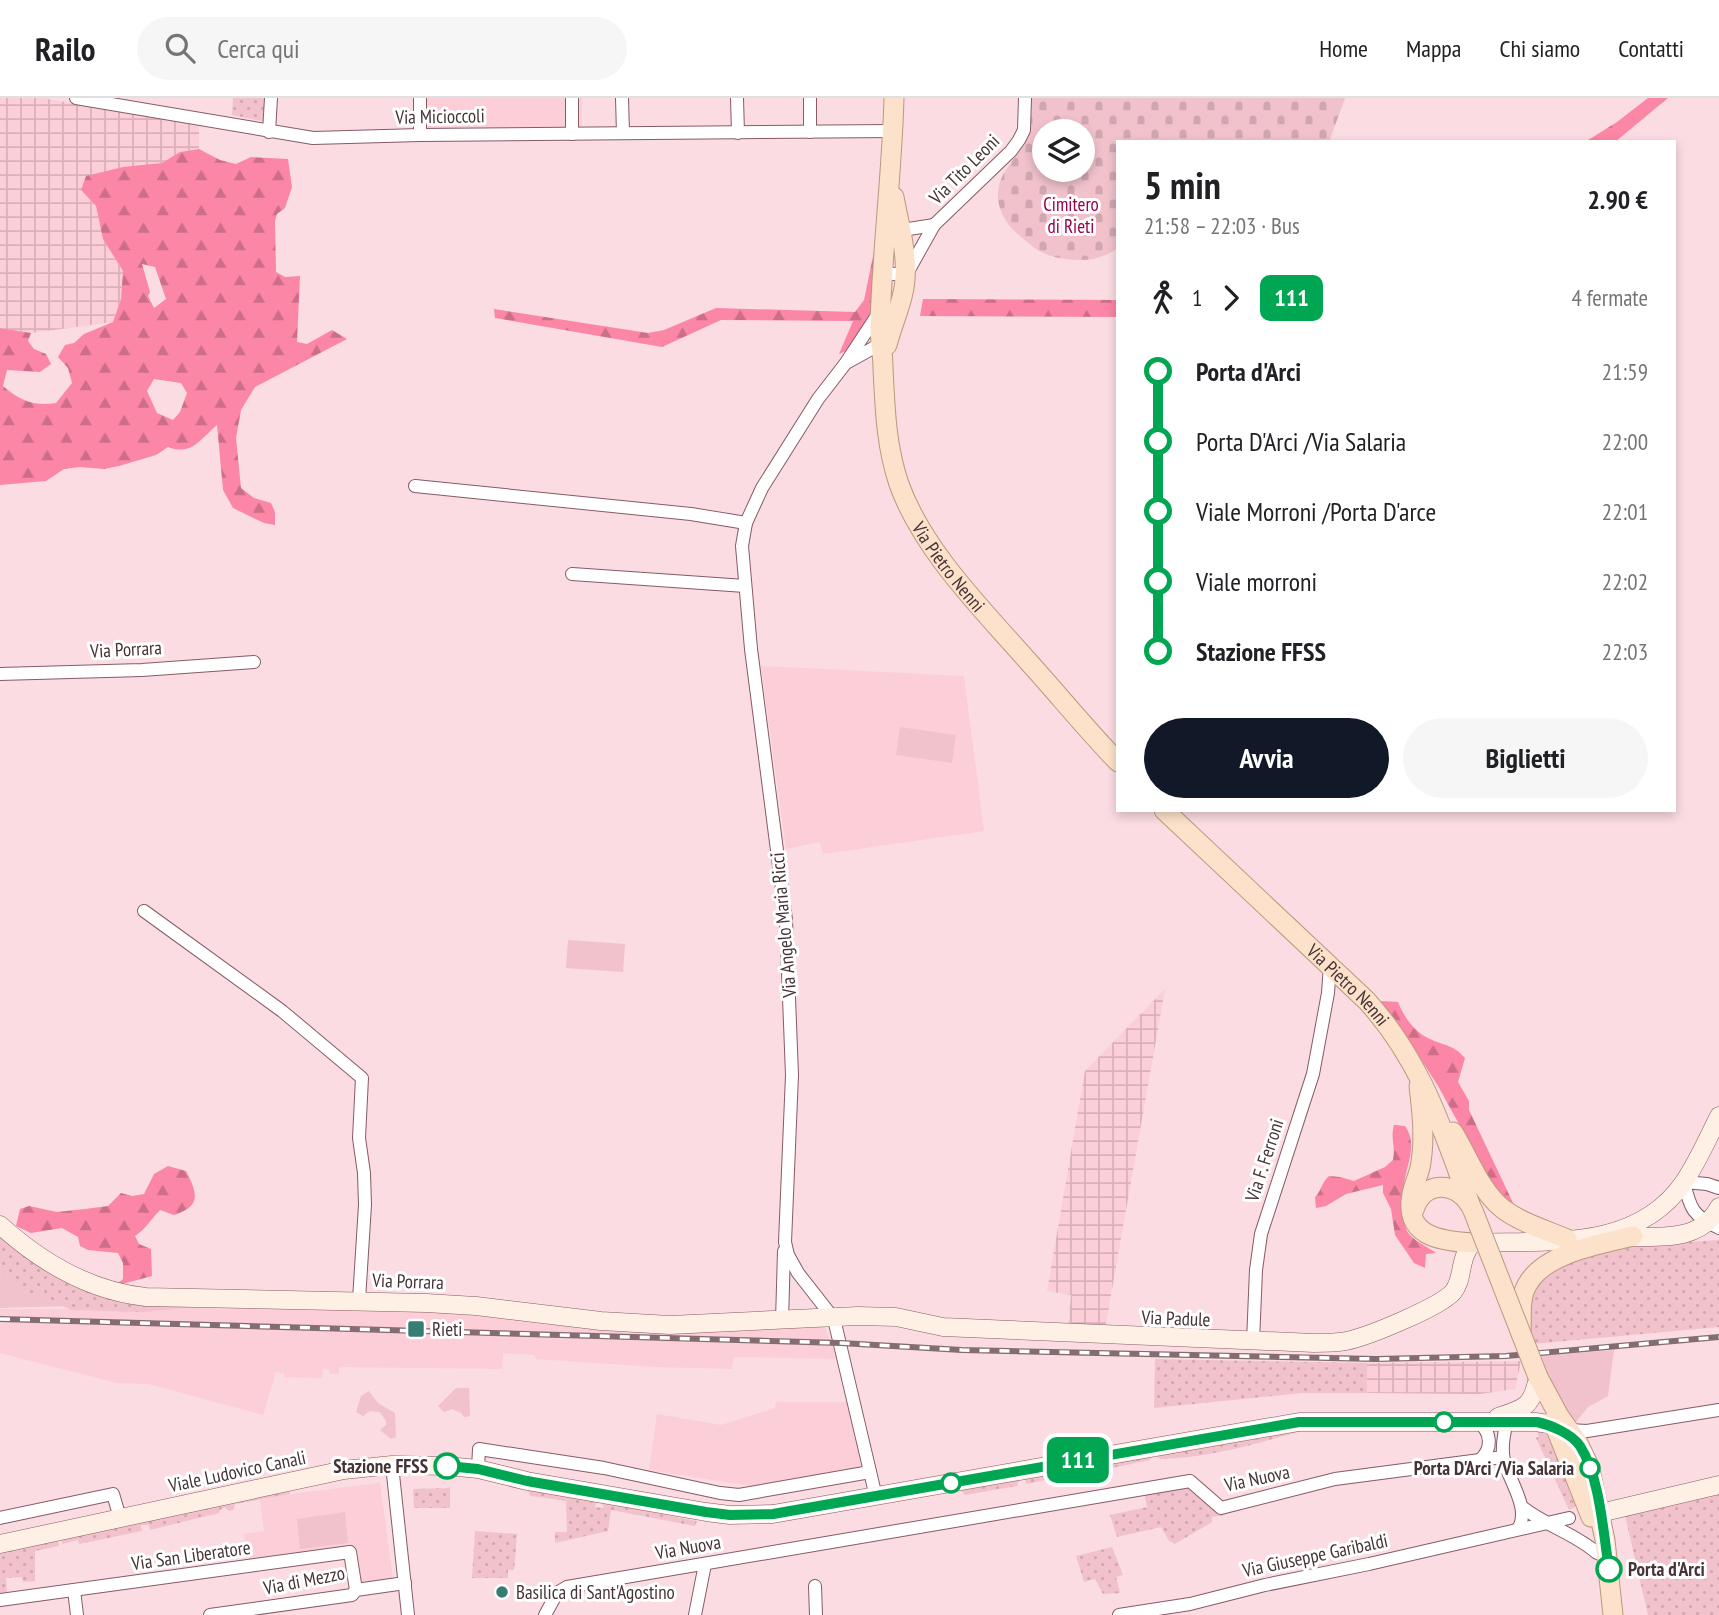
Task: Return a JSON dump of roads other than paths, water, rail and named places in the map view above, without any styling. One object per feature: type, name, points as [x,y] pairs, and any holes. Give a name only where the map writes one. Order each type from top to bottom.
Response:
[{"type":"main road","name":"Via Angelo Maria Ricci","points":[[885,341],[903,296],[906,275],[893,232],[891,179],[894,98]]},
{"type":"main road","name":"Via Angelo Maria Ricci","points":[[883,365],[883,273],[893,232]]},
{"type":"main road","name":"Via Pietro Nenni","points":[[883,365],[884,420],[894,467],[906,502],[925,536],[982,610],[1116,760]]},
{"type":"main road","name":"Via Pietro Nenni","points":[[1166,812],[1330,965],[1387,1023],[1418,1072],[1434,1105],[1470,1204]]},
{"type":"main road","points":[[1418,1072],[1423,1141],[1421,1165],[1412,1192],[1413,1214],[1419,1228],[1432,1238],[1475,1234]]},
{"type":"main road","points":[[1434,1105],[1493,1199],[1514,1215],[1567,1239]]},
{"type":"main road","points":[[1413,1214],[1419,1197],[1432,1188],[1450,1189],[1470,1204],[1475,1234],[1521,1333],[1538,1377],[1562,1430],[1593,1480],[1587,1518],[1612,1586],[1613,1611]]},
{"type":"main road","points":[[1521,1333],[1522,1299],[1526,1286],[1546,1264],[1595,1245],[1633,1236]]},
{"type":"main road","points":[[1538,1377],[1562,1430],[1613,1611]]},
{"type":"street","name":"Via Micioccoli","points":[[76,98],[313,138],[893,131]]},
{"type":"street","points":[[269,132],[271,98]]},
{"type":"street","points":[[420,135],[421,98]]},
{"type":"street","points":[[572,98],[572,134]]},
{"type":"street","points":[[622,98],[622,134]]},
{"type":"street","points":[[737,98],[738,133]]},
{"type":"street","points":[[810,98],[810,132]]},
{"type":"street","name":"Via Tito Leoni","points":[[906,275],[934,225],[1011,151],[1019,140],[1024,130],[1025,98]]},
{"type":"street","name":"Via Tito Leoni","points":[[893,232],[934,225]]},
{"type":"street","points":[[883,273],[906,275]]},
{"type":"street","points":[[881,300],[903,296]]},
{"type":"street","name":"Via Angelo Maria Ricci","points":[[876,1497],[834,1319],[797,1273],[785,1242],[792,1075],[786,920],[760,728],[742,546],[746,523],[762,488],[818,399],[867,332],[881,300]]},
{"type":"street","name":"Via Angelo Maria Ricci","points":[[845,364],[885,341]]},
{"type":"street","points":[[858,357],[883,365]]},
{"type":"street","points":[[415,486],[636,508],[746,523]]},
{"type":"street","points":[[572,574],[745,586]]},
{"type":"street","name":"Via Porrara","points":[[0,674],[142,670],[254,662]]},
{"type":"street","points":[[144,911],[282,1011],[362,1078],[359,1138],[365,1205],[359,1300]]},
{"type":"street","name":"Via F. Ferroni","points":[[1253,1342],[1256,1270],[1261,1234],[1313,1074],[1328,993],[1330,965]]},
{"type":"street","points":[[1328,993],[1344,986],[1354,988]]},
{"type":"street","points":[[1595,1238],[1649,1216],[1669,1200],[1684,1182],[1719,1119]]},
{"type":"street","points":[[1684,1182],[1719,1188]]},
{"type":"street","points":[[1684,1182],[1693,1211],[1715,1228]]},
{"type":"street","points":[[1715,1228],[1719,1208]]},
{"type":"street","name":"Via Porrara","points":[[0,1225],[24,1247],[72,1276],[107,1291],[125,1295],[359,1300],[476,1306],[648,1324],[699,1325],[834,1319]]},
{"type":"street","points":[[1475,1234],[1567,1239],[1686,1235],[1715,1228]]},
{"type":"street","name":"Via Padule","points":[[834,1319],[858,1316],[897,1317],[943,1328],[1253,1342],[1346,1341],[1385,1328],[1427,1308],[1455,1290],[1463,1257],[1475,1234]]},
{"type":"street","points":[[782,1321],[785,1242]]},
{"type":"street","points":[[1480,1460],[1487,1454],[1489,1438],[1482,1421],[1529,1405],[1538,1377]]},
{"type":"street","points":[[1562,1430],[1578,1432],[1719,1410]]},
{"type":"street","points":[[1507,1421],[1503,1435],[1503,1457],[1522,1507],[1522,1522],[1518,1529]]},
{"type":"street","name":"Viale Ludovico Canali","points":[[0,1544],[344,1469],[392,1465],[478,1469],[527,1481],[715,1513],[773,1514],[1299,1422],[1507,1421],[1562,1430]]},
{"type":"street","points":[[1562,1430],[1586,1441],[1599,1428]]},
{"type":"street","points":[[478,1469],[479,1449],[604,1468],[739,1495],[870,1472]]},
{"type":"street","name":"Via Nuova","points":[[545,1615],[557,1593],[567,1587],[1190,1480],[1221,1508],[1335,1479],[1503,1457]]},
{"type":"street","points":[[392,1465],[408,1615]]},
{"type":"street","points":[[600,1494],[604,1468]]},
{"type":"street","points":[[1593,1480],[1607,1498],[1624,1507]]},
{"type":"street","points":[[1587,1518],[1719,1485]]},
{"type":"street","points":[[715,1513],[720,1493]]},
{"type":"street","points":[[0,1518],[113,1494],[120,1518]]},
{"type":"street","points":[[72,1503],[78,1527]]},
{"type":"street","points":[[1522,1507],[1544,1523],[1576,1536],[1598,1553]]},
{"type":"street","points":[[30,1512],[36,1536]]},
{"type":"street","name":"Via Giuseppe Garibaldi","points":[[1119,1615],[1190,1604],[1297,1577],[1369,1564],[1544,1523],[1587,1518]]},
{"type":"street","name":"Via San Liberatore","points":[[0,1600],[350,1552],[356,1590]]},
{"type":"street","points":[[696,1611],[705,1564]]},
{"type":"street","name":"Via di Mezzo","points":[[211,1615],[352,1595],[356,1590],[405,1583]]},
{"type":"street","points":[[815,1586],[816,1615]]},
{"type":"street","points":[[74,1590],[77,1615]]},
{"type":"railway","points":[[0,1319],[841,1343],[962,1350],[1376,1359],[1506,1356],[1719,1337]]},
{"type":"place","name":"Rieti","points":[[416,1329]]},
{"type":"place","name":"Stazione FFSS","points":[[447,1466]]},
{"type":"place","name":"Porta D'Arci /Via Salaria","points":[[1590,1468]]},
{"type":"place","name":"Porta d'Arci","points":[[1609,1569]]},
{"type":"place","name":"Basilica di Sant'Agostino","points":[[502,1592]]},
{"type":"park label","name":"Cimitero di Rieti","points":[[1071,215]]}]
